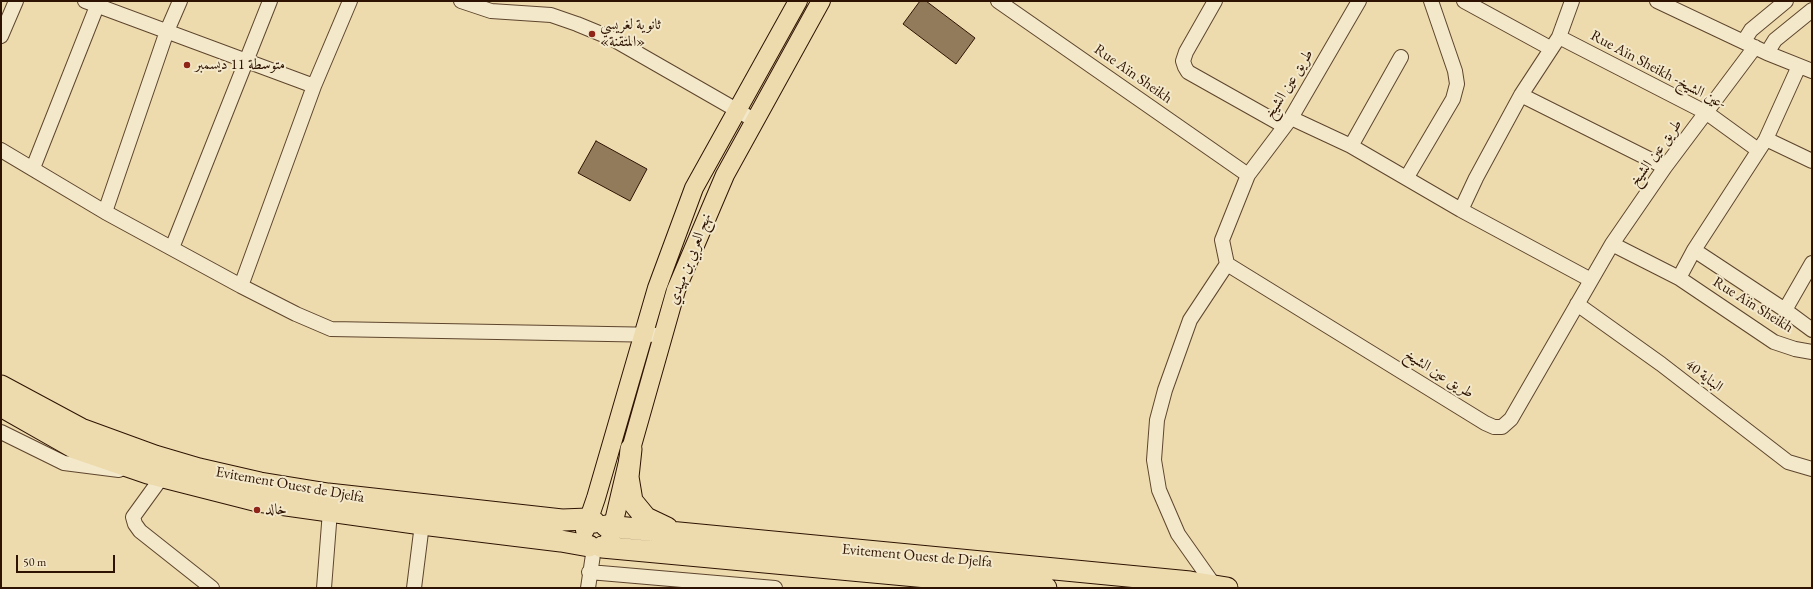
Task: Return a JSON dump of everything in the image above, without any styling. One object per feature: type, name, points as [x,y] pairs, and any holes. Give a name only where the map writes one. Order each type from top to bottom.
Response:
[{"type":"highway","name":"Evitement Ouest de Djelfa","points":[[1,386],[82,429],[155,456],[199,469],[260,482],[328,494],[562,520],[598,534],[1046,588]]},
{"type":"highway","name":"Evitement Ouest de Djelfa","points":[[1,406],[75,448],[155,475],[258,501],[422,524],[561,541],[598,534],[682,534],[1218,587]]},
{"type":"highway","points":[[631,449],[628,477],[632,502],[646,518],[682,534]]},
{"type":"main road","name":"نهج العربي بن مهيدي","points":[[598,534],[643,334],[657,288],[694,188],[798,1]]},
{"type":"main road","name":"نهج العربي بن مهيدي","points":[[598,534],[631,449],[676,290],[707,215],[725,175],[754,120],[821,1]]},
{"type":"main road","points":[[752,82],[770,93]]},
{"type":"street","points":[[1,36],[16,1]]},
{"type":"street","points":[[105,212],[167,31],[180,1]]},
{"type":"street","points":[[172,248],[270,1]]},
{"type":"street","points":[[241,286],[314,86],[350,1]]},
{"type":"street","points":[[461,1],[491,11],[551,15],[577,24],[611,38],[754,120]]},
{"type":"street","name":"Rue Aïn Sheikh","points":[[998,1],[1248,175]]},
{"type":"street","points":[[1215,1],[1186,52],[1183,61],[1188,72],[1287,122],[1351,146],[1407,177],[1461,210],[1591,280]]},
{"type":"street","name":"طريق عين الشيخ","points":[[1359,1],[1287,122],[1248,175],[1222,240],[1227,264],[1484,423],[1494,426],[1502,426],[1511,419],[1612,244],[1665,168],[1755,47]]},
{"type":"street","points":[[1407,177],[1453,99],[1457,84],[1455,71],[1431,1]]},
{"type":"street","points":[[1464,1],[1550,48]]},
{"type":"street","points":[[1461,210],[1476,178],[1521,95],[1550,48],[1559,37],[1572,1]]},
{"type":"street","points":[[1657,1],[1755,47],[1812,71]]},
{"type":"street","points":[[1755,47],[1751,30],[1786,1]]},
{"type":"street","points":[[33,168],[93,2],[314,86]]},
{"type":"street","points":[[1755,47],[1775,40],[1812,10]]},
{"type":"street","name":"Rue Aïn Sheikh -عين الشيخ-","points":[[1559,37],[1707,113],[1762,145],[1812,161]]},
{"type":"street","points":[[1351,146],[1401,57]]},
{"type":"street","points":[[1679,278],[1694,250],[1762,145],[1799,66]]},
{"type":"street","points":[[1521,95],[1665,168]]},
{"type":"street","points":[[1,150],[105,212],[241,286],[331,329],[643,334],[664,336]]},
{"type":"street","name":"Rue Aïn Sheikh","points":[[1612,244],[1679,278],[1774,342],[1794,349],[1812,352]]},
{"type":"street","points":[[1694,250],[1785,310],[1812,330]]},
{"type":"street","points":[[1785,310],[1812,263]]},
{"type":"street","points":[[1218,587],[1178,534],[1159,490],[1154,460],[1157,420],[1165,390],[1190,320],[1227,264]]},
{"type":"street","name":"البناية 40","points":[[1577,304],[1661,364],[1788,462],[1812,469]]},
{"type":"street","points":[[1,432],[64,463],[155,475],[133,517],[135,524],[140,531],[212,588]]},
{"type":"street","points":[[324,588],[330,511]]},
{"type":"street","points":[[414,588],[422,524]]},
{"type":"street","points":[[588,588],[589,572],[598,534]]},
{"type":"street","points":[[589,572],[707,585],[775,588]]},
{"type":"building","points":[[920,1],[926,1],[975,38],[956,64],[903,24]]},
{"type":"building","points":[[596,141],[647,169],[630,201],[578,173]]},
{"type":"place","name":"ثانوية لغريسي «المتقنة»","points":[[592,34]]},
{"type":"place","name":"متوسطة 11 ديسمبر","points":[[187,65]]},
{"type":"place","name":"خالد","points":[[257,510]]}]
